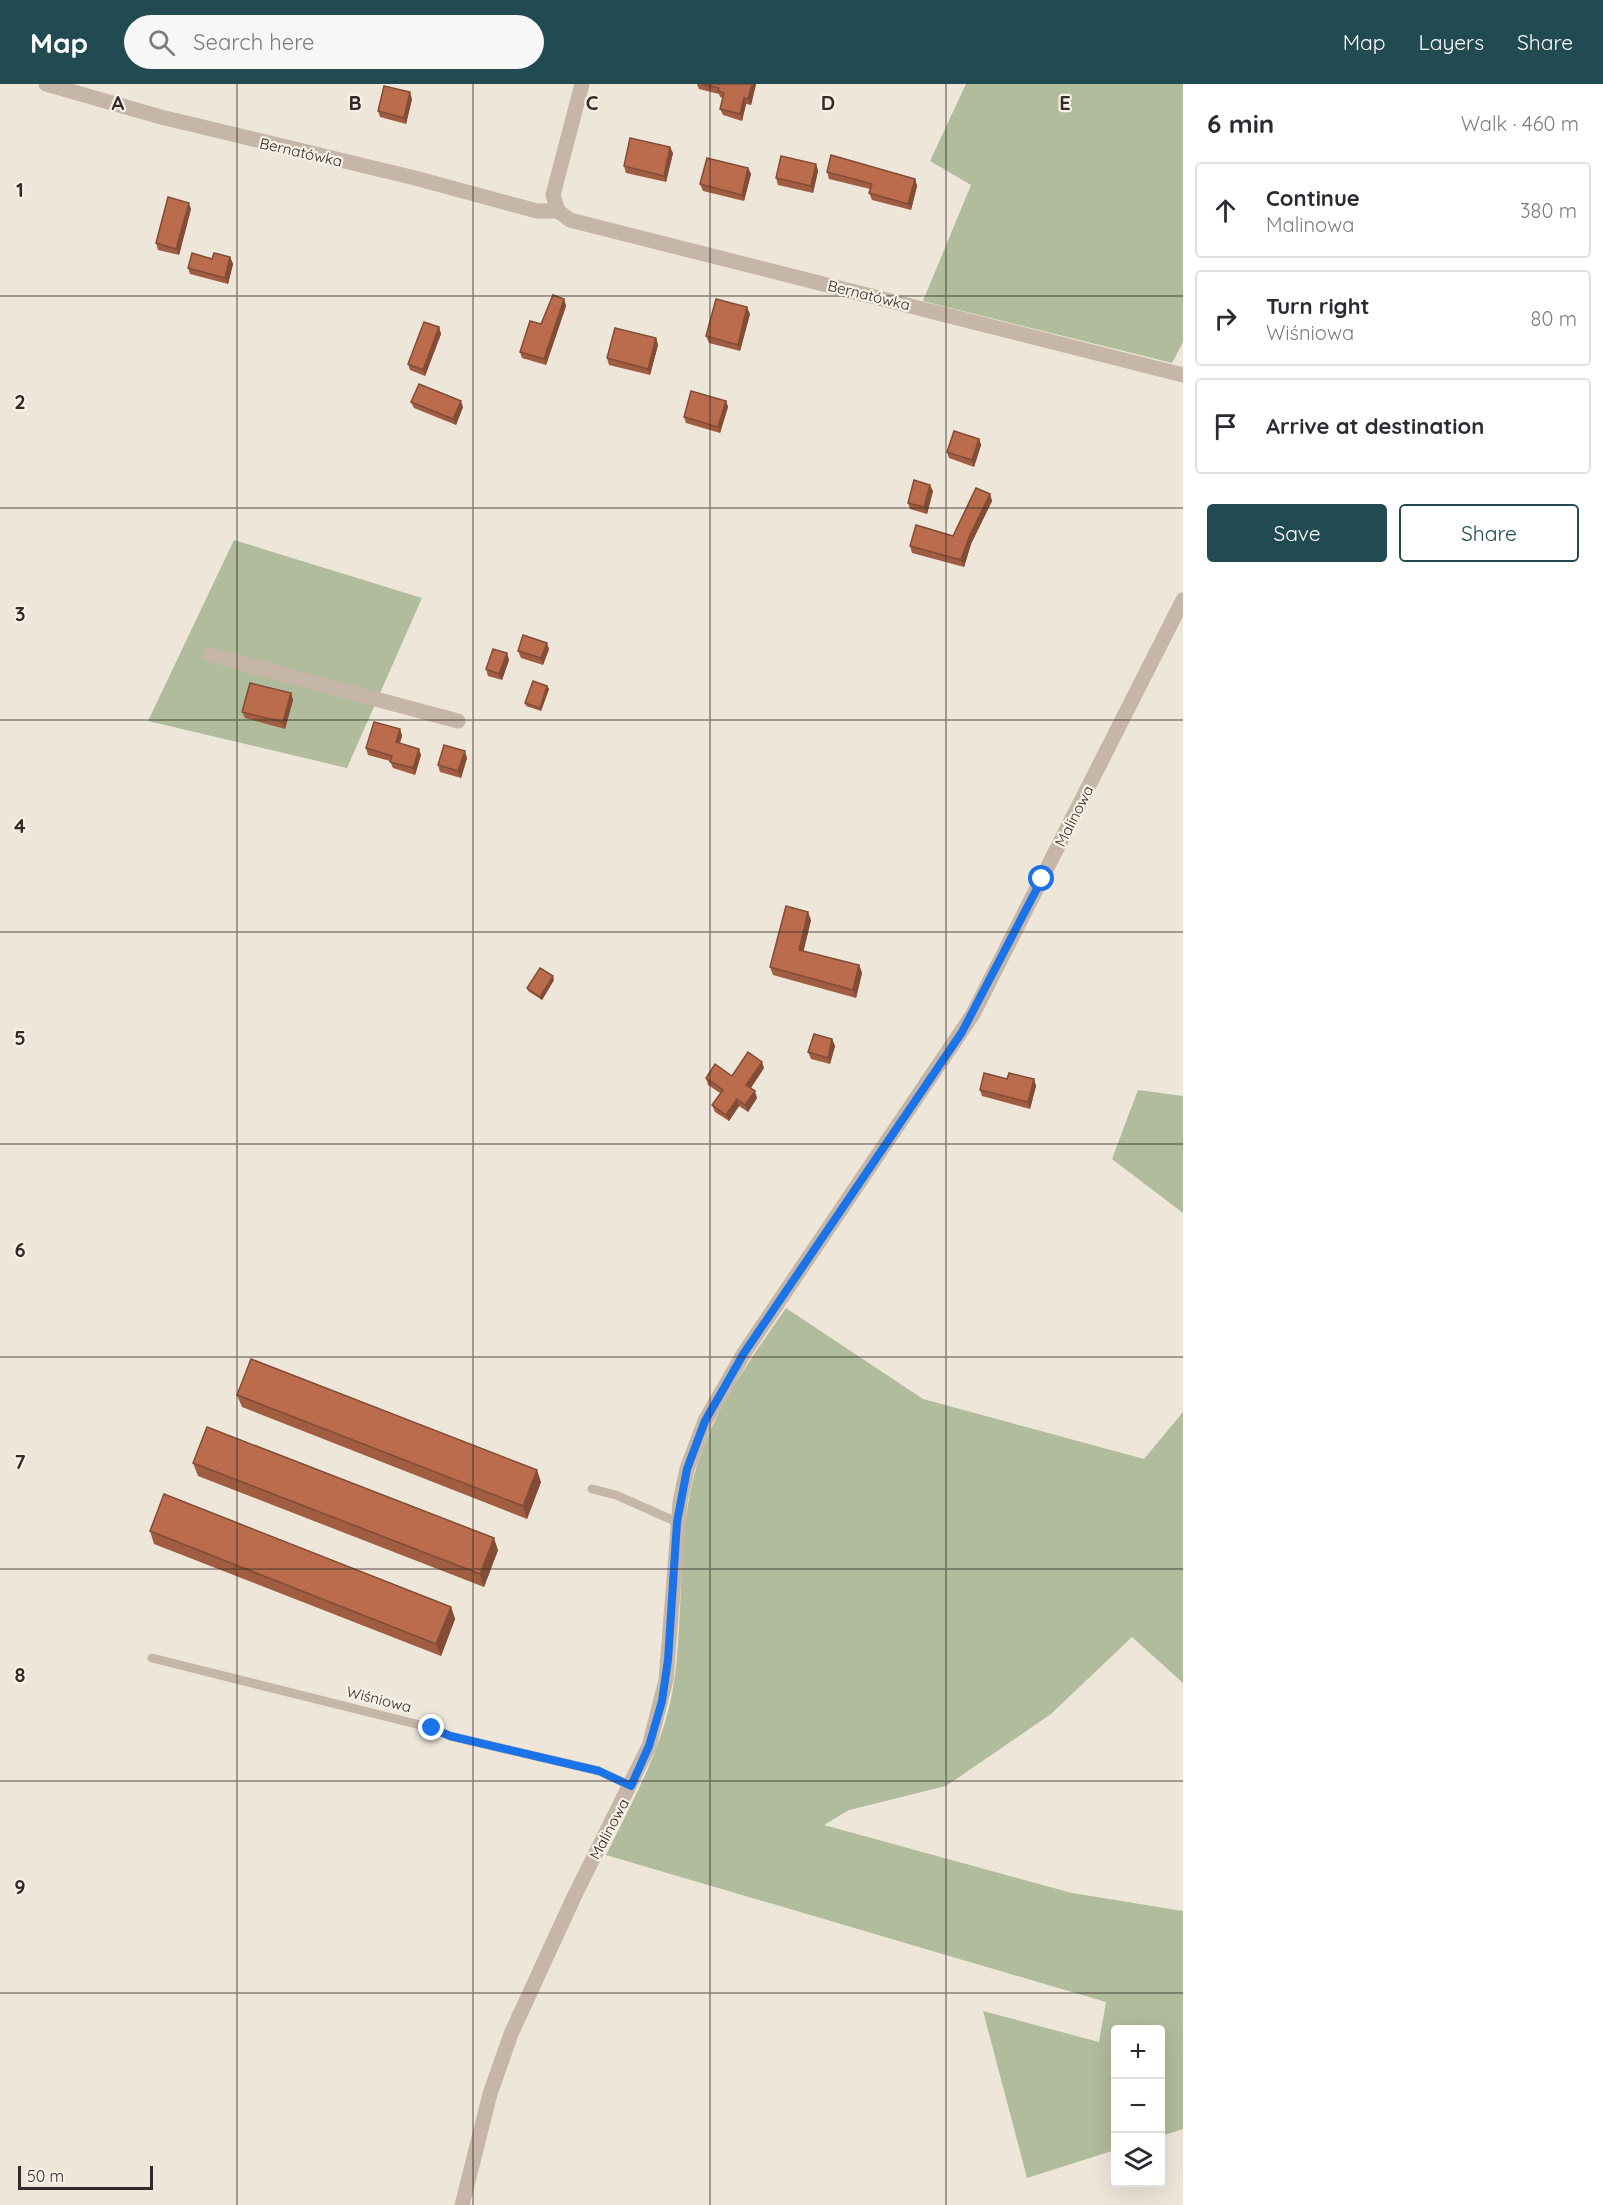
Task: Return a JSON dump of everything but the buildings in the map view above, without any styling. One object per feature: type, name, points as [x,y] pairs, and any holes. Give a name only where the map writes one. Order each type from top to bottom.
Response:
[{"type":"street","name":"Bernatówka","points":[[46,84],[160,117],[415,178],[537,211],[558,211],[580,223],[1183,375]]},
{"type":"street","points":[[558,211],[553,195],[554,186],[582,84]]},
{"type":"street","name":"Malinowa","points":[[462,2205],[490,2094],[511,2034],[573,1899],[649,1746],[666,1680],[677,1522],[689,1461],[714,1403],[744,1353],[974,1014],[1183,600]]},
{"type":"street","points":[[211,655],[458,721]]},
{"type":"lane","points":[[592,1489],[616,1495],[677,1522]]},
{"type":"lane","name":"Wiśniowa","points":[[152,1658],[432,1728],[450,1736],[599,1771],[631,1786]]},
{"type":"green space","points":[[966,84],[1183,84],[1183,342],[1172,363],[923,301],[971,185],[930,161]]},
{"type":"green space","points":[[234,540],[422,598],[347,768],[148,721]]},
{"type":"green space","points":[[1138,1090],[1183,1096],[1183,1213],[1112,1159]]},
{"type":"green space","points":[[786,1308],[923,1399],[1144,1459],[1183,1412],[1183,1683],[1132,1637],[1051,1714],[946,1786],[849,1810],[824,1825],[1072,1893],[1183,1911],[1183,2129],[1165,2135],[1165,2025],[1111,2025],[1111,2151],[1027,2178],[983,2011],[1099,2042],[1106,2002],[606,1855],[647,1771],[670,1705],[677,1656],[686,1516],[697,1465],[724,1403]]},
{"type":"route","points":[[432,1728],[450,1736],[599,1771],[631,1786],[649,1746],[662,1701],[668,1660],[677,1522],[687,1469],[705,1421],[744,1353],[974,1014],[1042,879]]}]
